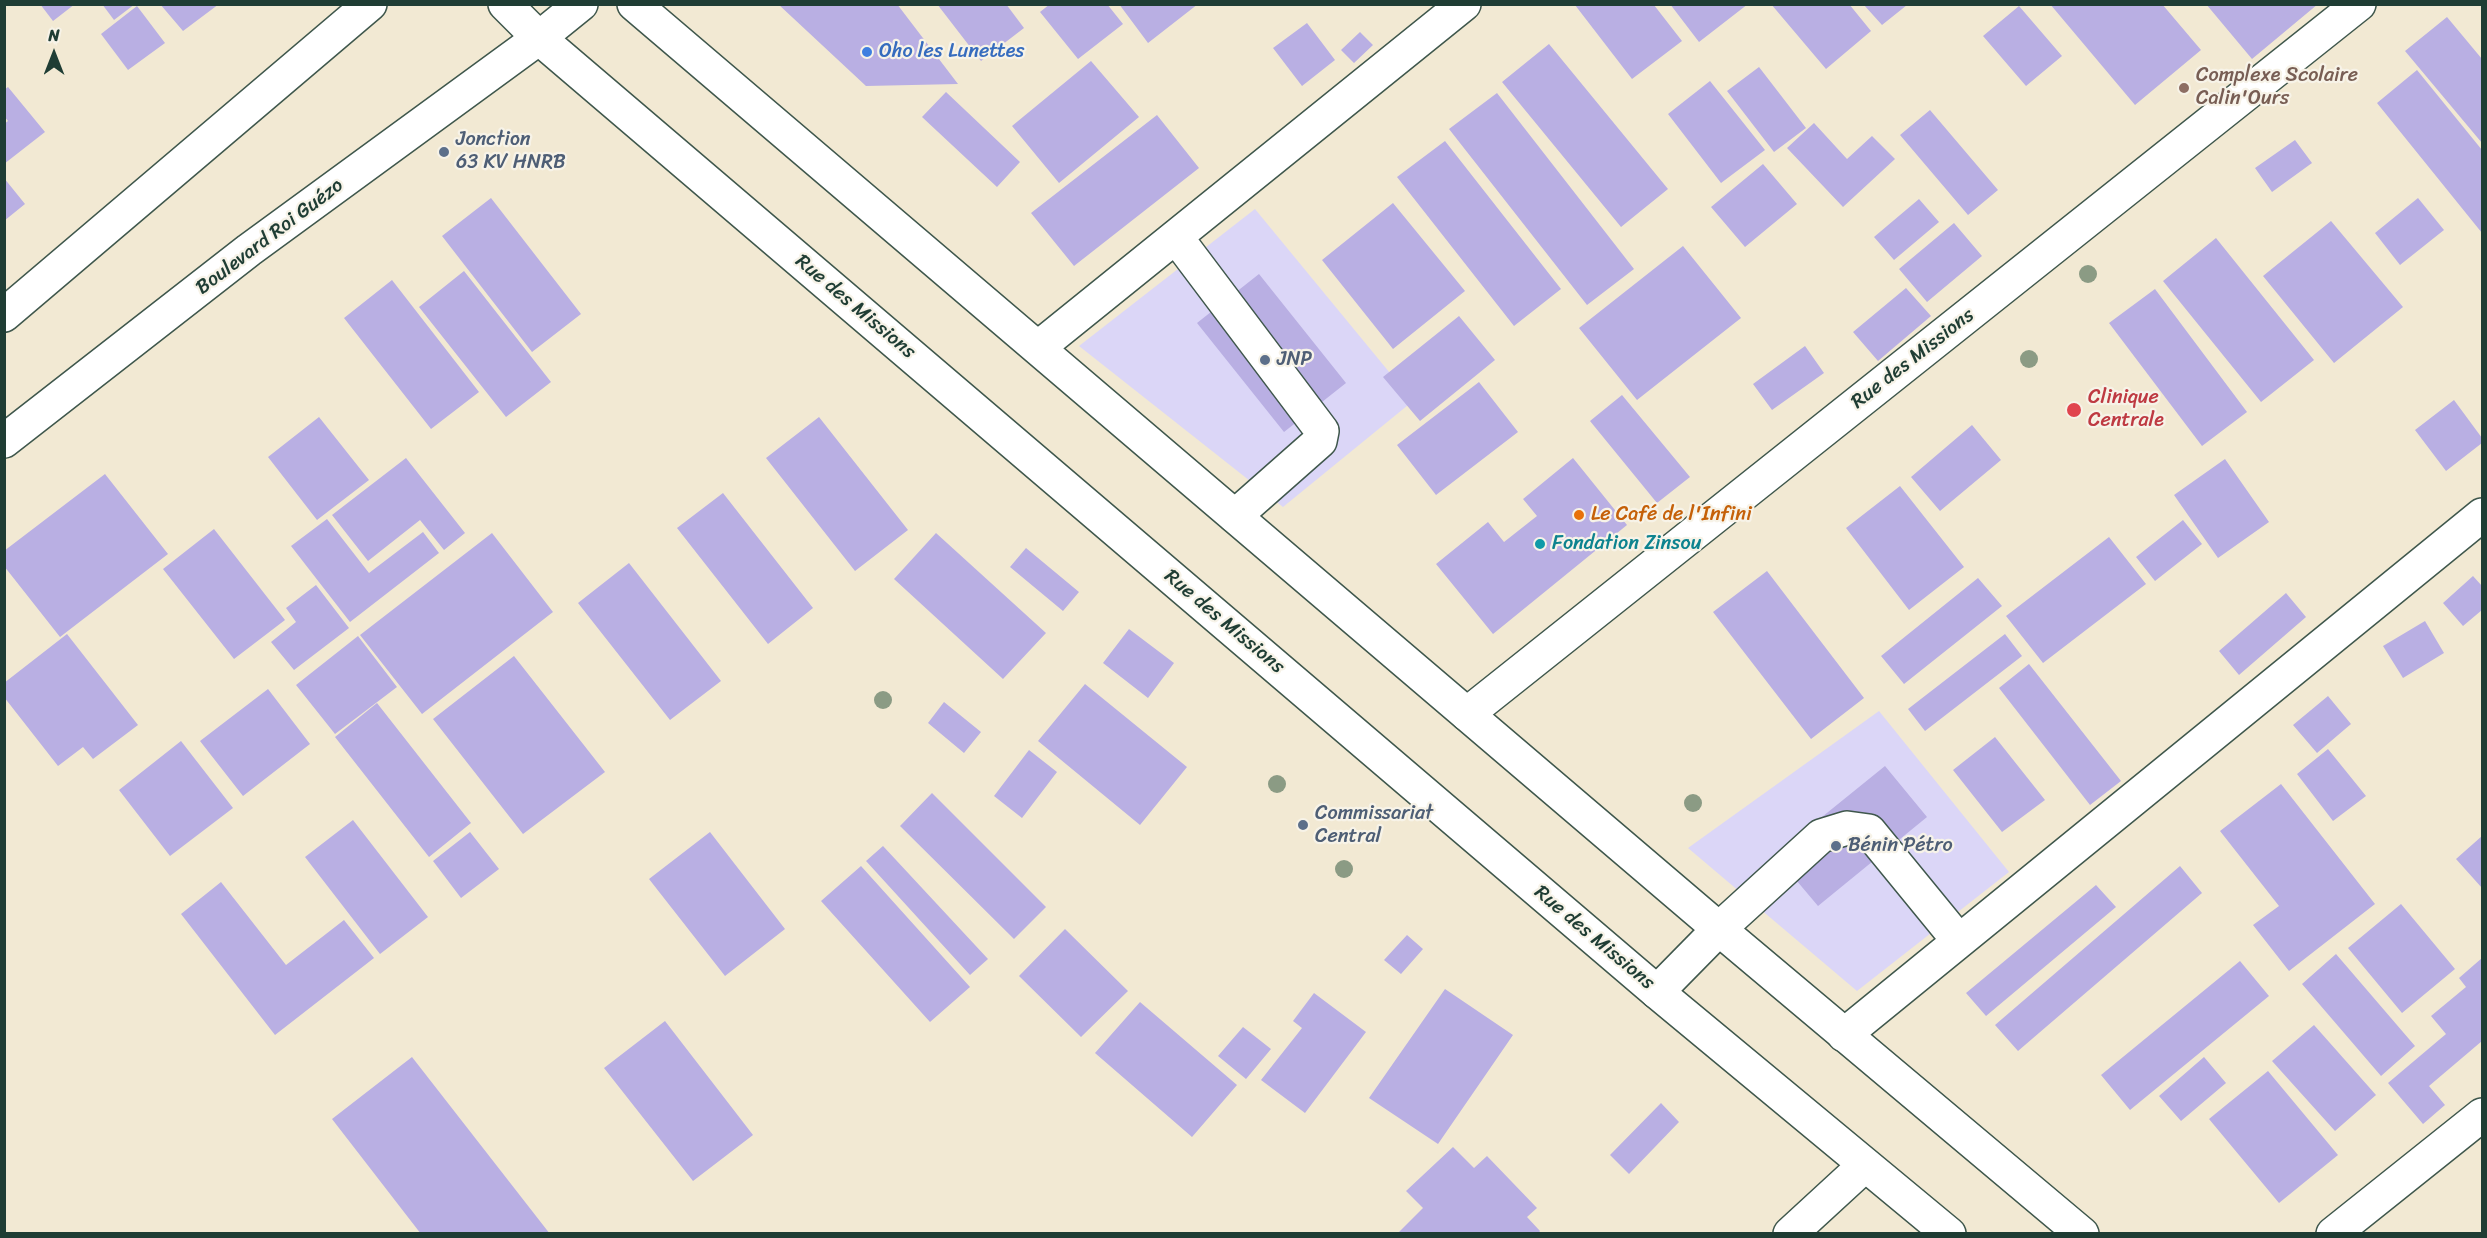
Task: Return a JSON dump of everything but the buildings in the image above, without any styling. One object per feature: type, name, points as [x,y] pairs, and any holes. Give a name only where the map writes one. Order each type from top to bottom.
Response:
[{"type":"main road","points":[[4,315],[370,4]]},
{"type":"main road","name":"Rue des Missions","points":[[506,4],[539,38],[1657,992],[1949,1233]]},
{"type":"main road","name":"Boulevard Roi Guézo","points":[[4,441],[257,243],[539,38],[581,4]]},
{"type":"main road","points":[[634,4],[1719,929],[2082,1233]]},
{"type":"main road","points":[[1039,347],[1464,4]]},
{"type":"main road","name":"Rue des Missions","points":[[1467,714],[2359,4]]},
{"type":"main road","points":[[1176,237],[1322,431],[1320,441],[1235,516]]},
{"type":"main road","points":[[1844,1035],[2482,515]]},
{"type":"main road","points":[[1657,992],[1719,929],[1821,836],[1847,828],[1869,831],[1959,941]]},
{"type":"main road","points":[[2333,1233],[2482,1114]]},
{"type":"main road","points":[[1790,1233],[1865,1165]]},
{"type":"shaded area","points":[[1255,209],[1413,401],[1283,507],[1079,346]]},
{"type":"shaded area","points":[[1879,711],[2009,872],[1857,991],[1688,848]]},
{"type":"place","name":"Oho les Lunettes","points":[[867,52]]},
{"type":"place","name":"Complexe Scolaire Calin'Ours","points":[[2184,88]]},
{"type":"place","name":"Jonction 63 KV HNRB","points":[[444,152]]},
{"type":"place","name":"JNP","points":[[1265,360]]},
{"type":"place","name":"Clinique Centrale","points":[[2074,410]]},
{"type":"place","name":"Le Café de l'Infini","points":[[1579,515]]},
{"type":"place","name":"Fondation Zinsou","points":[[1540,544]]},
{"type":"place","name":"Commissariat Central","points":[[1303,825]]},
{"type":"place","name":"Bénin Pétro","points":[[1836,846]]}]
